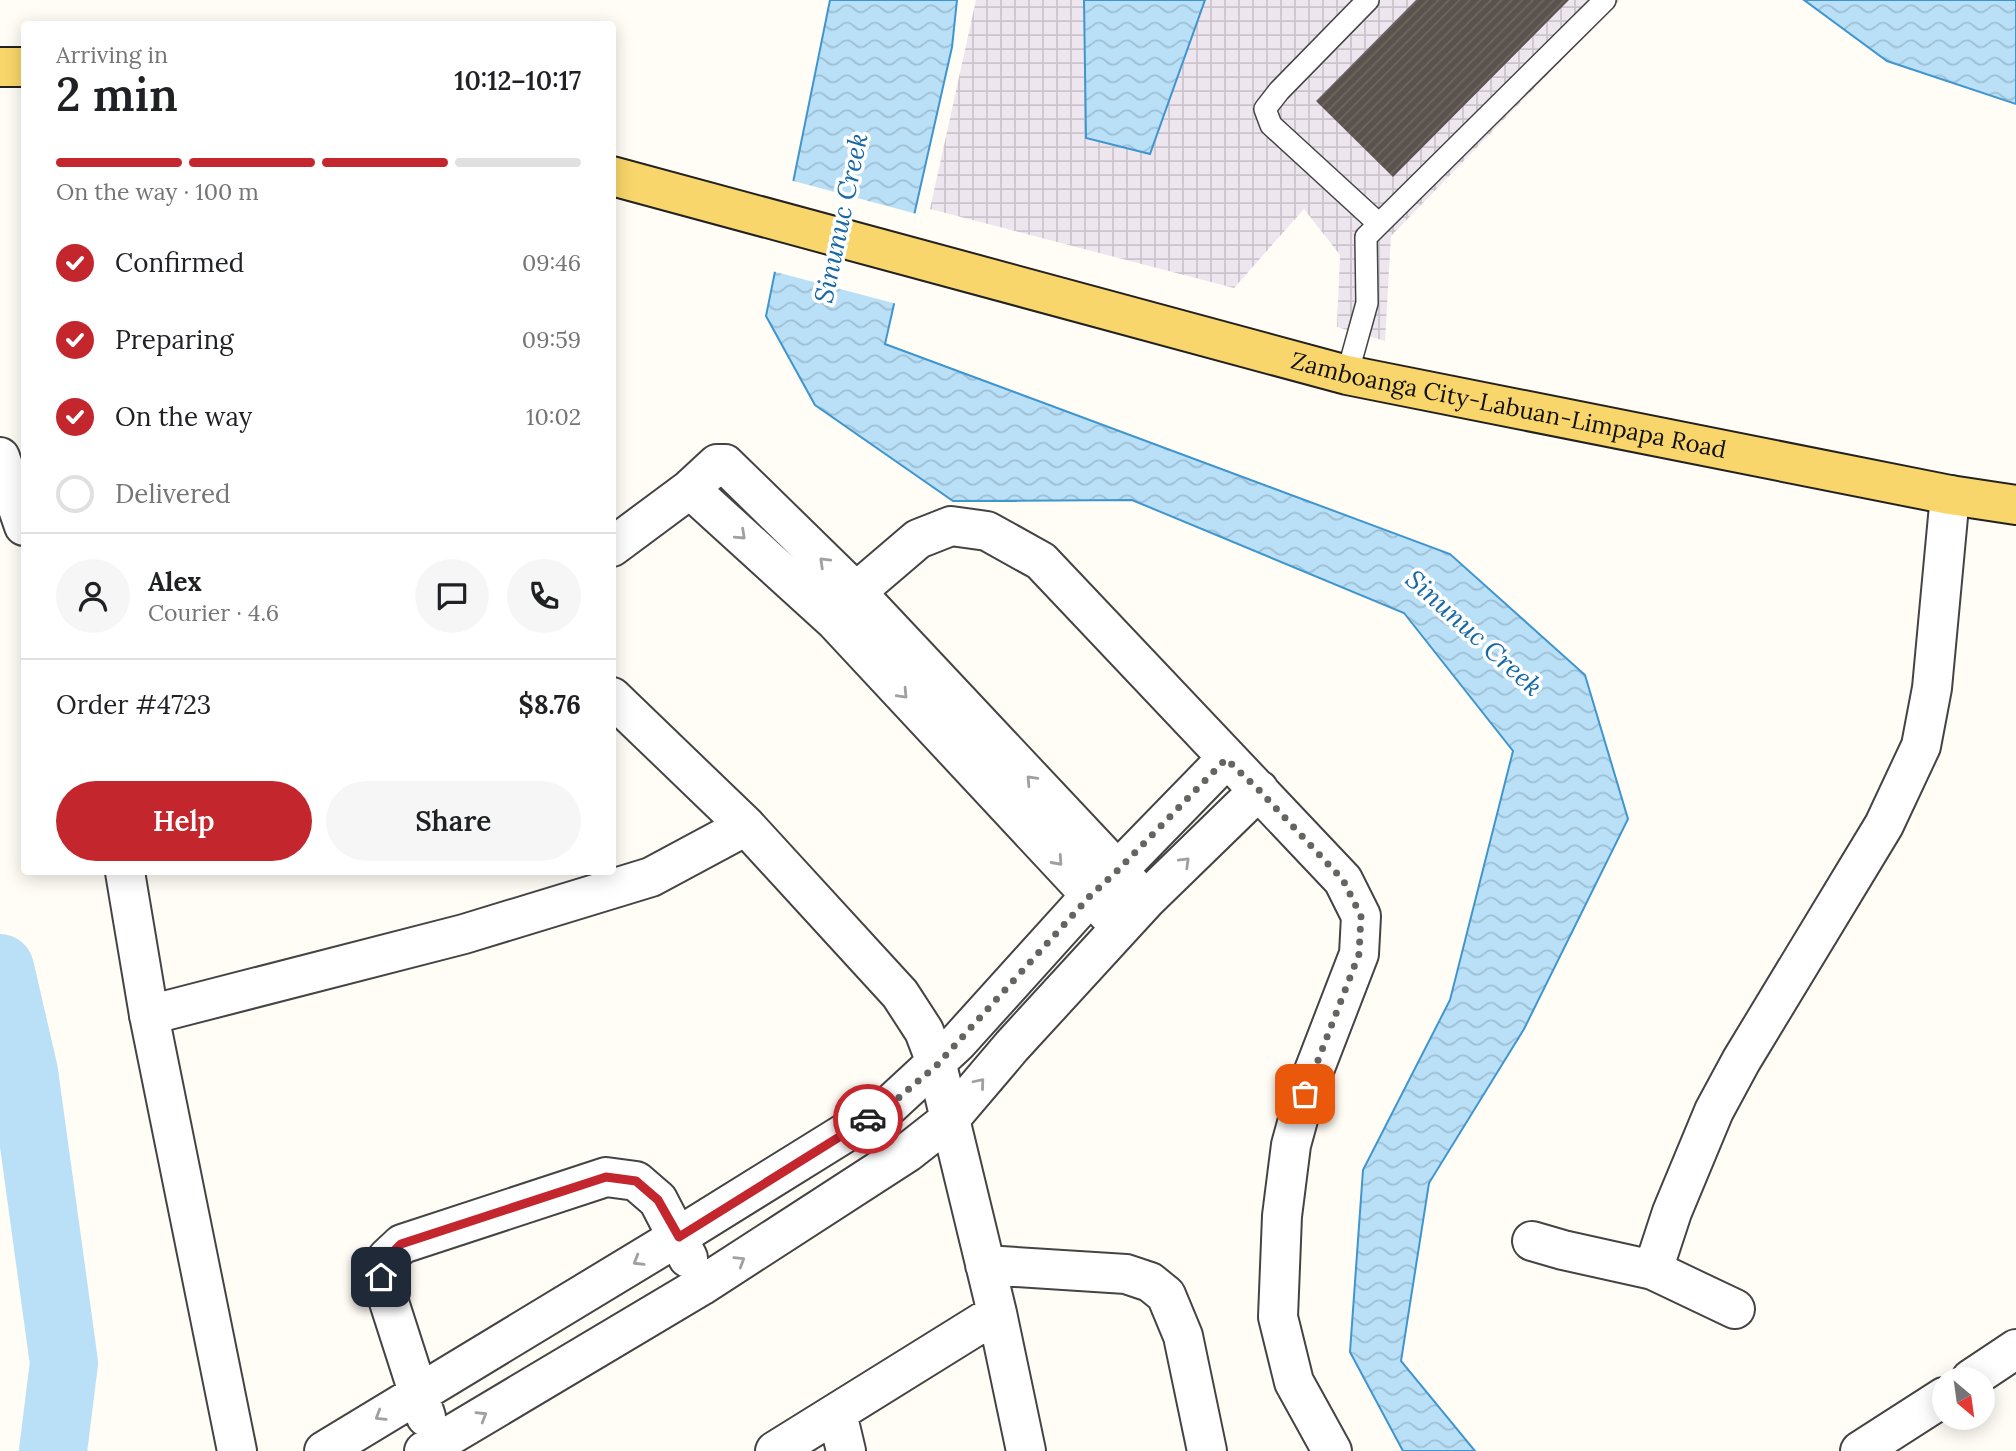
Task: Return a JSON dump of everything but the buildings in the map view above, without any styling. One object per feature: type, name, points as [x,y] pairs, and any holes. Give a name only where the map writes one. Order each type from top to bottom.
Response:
[{"type":"main road","points":[[0,67],[21,67]]},
{"type":"main road","name":"Zamboanga City-Labuan-Limpapa Road","points":[[616,177],[1347,375],[1950,495],[2016,505]]},
{"type":"street","points":[[0,457],[21,517]]},
{"type":"street","points":[[616,544],[691,489],[717,464],[725,464],[845,606],[1103,883],[1121,928]]},
{"type":"street","points":[[1653,1270],[1672,1212],[1714,1111],[1741,1061],[1884,825],[1921,746],[1932,688],[1950,495]]},
{"type":"street","points":[[845,606],[918,538],[951,526],[987,531],[1041,561],[1343,880],[1361,916],[1359,954],[1305,1094],[1295,1132],[1282,1216],[1278,1317],[1294,1382],[1332,1451]]},
{"type":"street","points":[[616,701],[746,825],[900,994],[924,1031],[937,1065],[997,1313],[1026,1451]]},
{"type":"street","points":[[324,1451],[679,1237],[890,1105],[937,1065],[1103,883],[1226,759]]},
{"type":"street","points":[[701,1286],[679,1237],[658,1200],[636,1181],[606,1177],[401,1244],[387,1258],[381,1277],[419,1392],[429,1448],[701,1286],[908,1152],[950,1119],[1012,1046],[1146,900],[1259,790]]},
{"type":"street","points":[[149,1015],[464,934],[651,877],[746,825]]},
{"type":"street","points":[[126,875],[149,1015],[237,1451]]},
{"type":"street","points":[[1103,883],[1146,900]]},
{"type":"street","points":[[1532,1241],[1653,1270],[1735,1309]]},
{"type":"street","points":[[985,1265],[1126,1274],[1150,1282],[1166,1295],[1183,1336],[1207,1451]]},
{"type":"street","points":[[775,1451],[997,1313]]},
{"type":"street","points":[[1989,1367],[2016,1349]]},
{"type":"street","points":[[1860,1451],[1932,1404]]},
{"type":"street","points":[[836,1413],[846,1451]]},
{"type":"lane","points":[[1368,0],[1279,91],[1265,109],[1271,125],[1379,224]]},
{"type":"lane","points":[[1347,375],[1367,303],[1366,237],[1605,0]]},
{"type":"shaded area","points":[[976,0],[1620,0],[1391,236],[1385,341],[1337,327],[1340,255],[1304,209],[1234,288],[930,209]]},
{"type":"water","name":"Sinunuc Creek","points":[[830,0],[957,0],[952,47],[885,344],[1450,554],[1585,675],[1628,819],[1524,1029],[1429,1183],[1401,1361],[1475,1451],[1403,1451],[1350,1352],[1363,1170],[1450,1000],[1513,751],[1404,613],[1132,500],[953,501],[815,405],[766,316]]},
{"type":"water","points":[[1084,0],[1205,0],[1150,154],[1086,138]]},
{"type":"water","points":[[1804,0],[2016,0],[2016,104],[1887,61]]},
{"type":"pier","points":[[790,180],[917,214],[897,304],[772,271]]},
{"type":"waterway","points":[[0,968],[24,1072],[64,1363],[53,1451]]},
{"type":"way so far","points":[[868,1119],[890,1105],[937,1065],[1090,896],[1226,759],[1259,790],[1343,880],[1361,916],[1359,954],[1305,1094]]},
{"type":"route","points":[[381,1277],[387,1258],[401,1244],[606,1177],[636,1181],[658,1200],[679,1237],[868,1119]]}]
